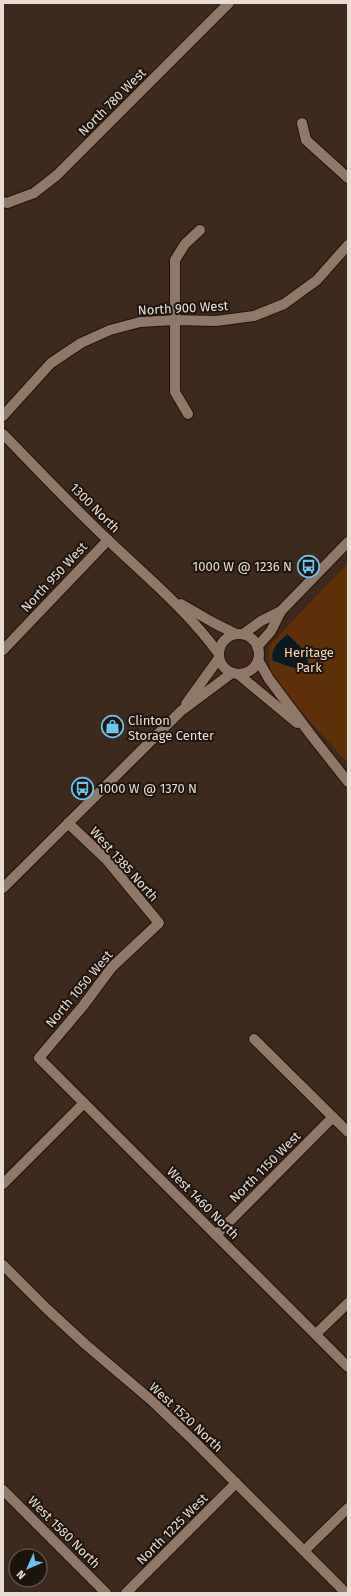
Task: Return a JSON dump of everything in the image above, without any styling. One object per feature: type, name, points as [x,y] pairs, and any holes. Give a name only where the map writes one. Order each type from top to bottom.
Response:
[{"type":"street","name":"North 780 West","points":[[3,202],[7,203],[34,193],[58,175],[229,3]]},
{"type":"street","points":[[302,123],[306,140],[348,178]]},
{"type":"street","points":[[188,414],[175,392],[174,260],[184,244],[200,230]]},
{"type":"street","name":"North 900 West","points":[[3,416],[51,363],[81,343],[110,330],[140,322],[175,320],[216,321],[254,316],[284,304],[317,280],[348,245]]},
{"type":"street","name":"1300 North","points":[[3,434],[108,540],[170,598],[204,633],[219,656]]},
{"type":"street","name":"North 950 West","points":[[3,650],[108,540]]},
{"type":"street","points":[[257,647],[271,631],[281,611],[348,542]]},
{"type":"street","name":"1300 North","points":[[170,598],[214,623],[240,634]]},
{"type":"street","points":[[181,711],[219,656],[221,645],[224,640],[230,636],[240,634],[281,611]]},
{"type":"street","points":[[3,888],[181,711],[235,673],[250,670],[256,665],[259,654],[257,647],[249,637],[240,634]]},
{"type":"street","points":[[219,656],[224,668],[235,673],[311,735]]},
{"type":"street","points":[[258,660],[311,735],[348,782]]},
{"type":"street","name":"West 1385 North","points":[[68,822],[106,859],[159,923]]},
{"type":"street","name":"North 1050 West","points":[[39,1058],[83,1006],[112,967],[159,923]]},
{"type":"street","points":[[254,1039],[348,1132]]},
{"type":"street","name":"West 1460 North","points":[[39,1058],[348,1366]]},
{"type":"street","points":[[3,1184],[84,1102]]},
{"type":"street","name":"North 1150 West","points":[[216,1235],[333,1117]]},
{"type":"street","name":"West 1520 North","points":[[3,1265],[85,1344],[151,1400],[346,1593]]},
{"type":"street","points":[[316,1334],[348,1304]]},
{"type":"street","name":"North 1225 West","points":[[126,1593],[236,1483]]},
{"type":"street","name":"West 1580 North","points":[[3,1490],[106,1593]]},
{"type":"street","points":[[304,1551],[348,1508]]},
{"type":"green space","name":"Heritage Park","points":[[348,563],[348,763],[315,727],[271,674],[268,647]]},
{"type":"water","points":[[287,634],[306,655],[309,673],[273,661],[272,656],[274,649]]},
{"type":"place","name":"1000 W @ 1236 N","points":[[308,566]]},
{"type":"place","name":"Clinton Storage Center","points":[[112,727]]},
{"type":"place","name":"1000 W @ 1370 N","points":[[82,788]]}]
